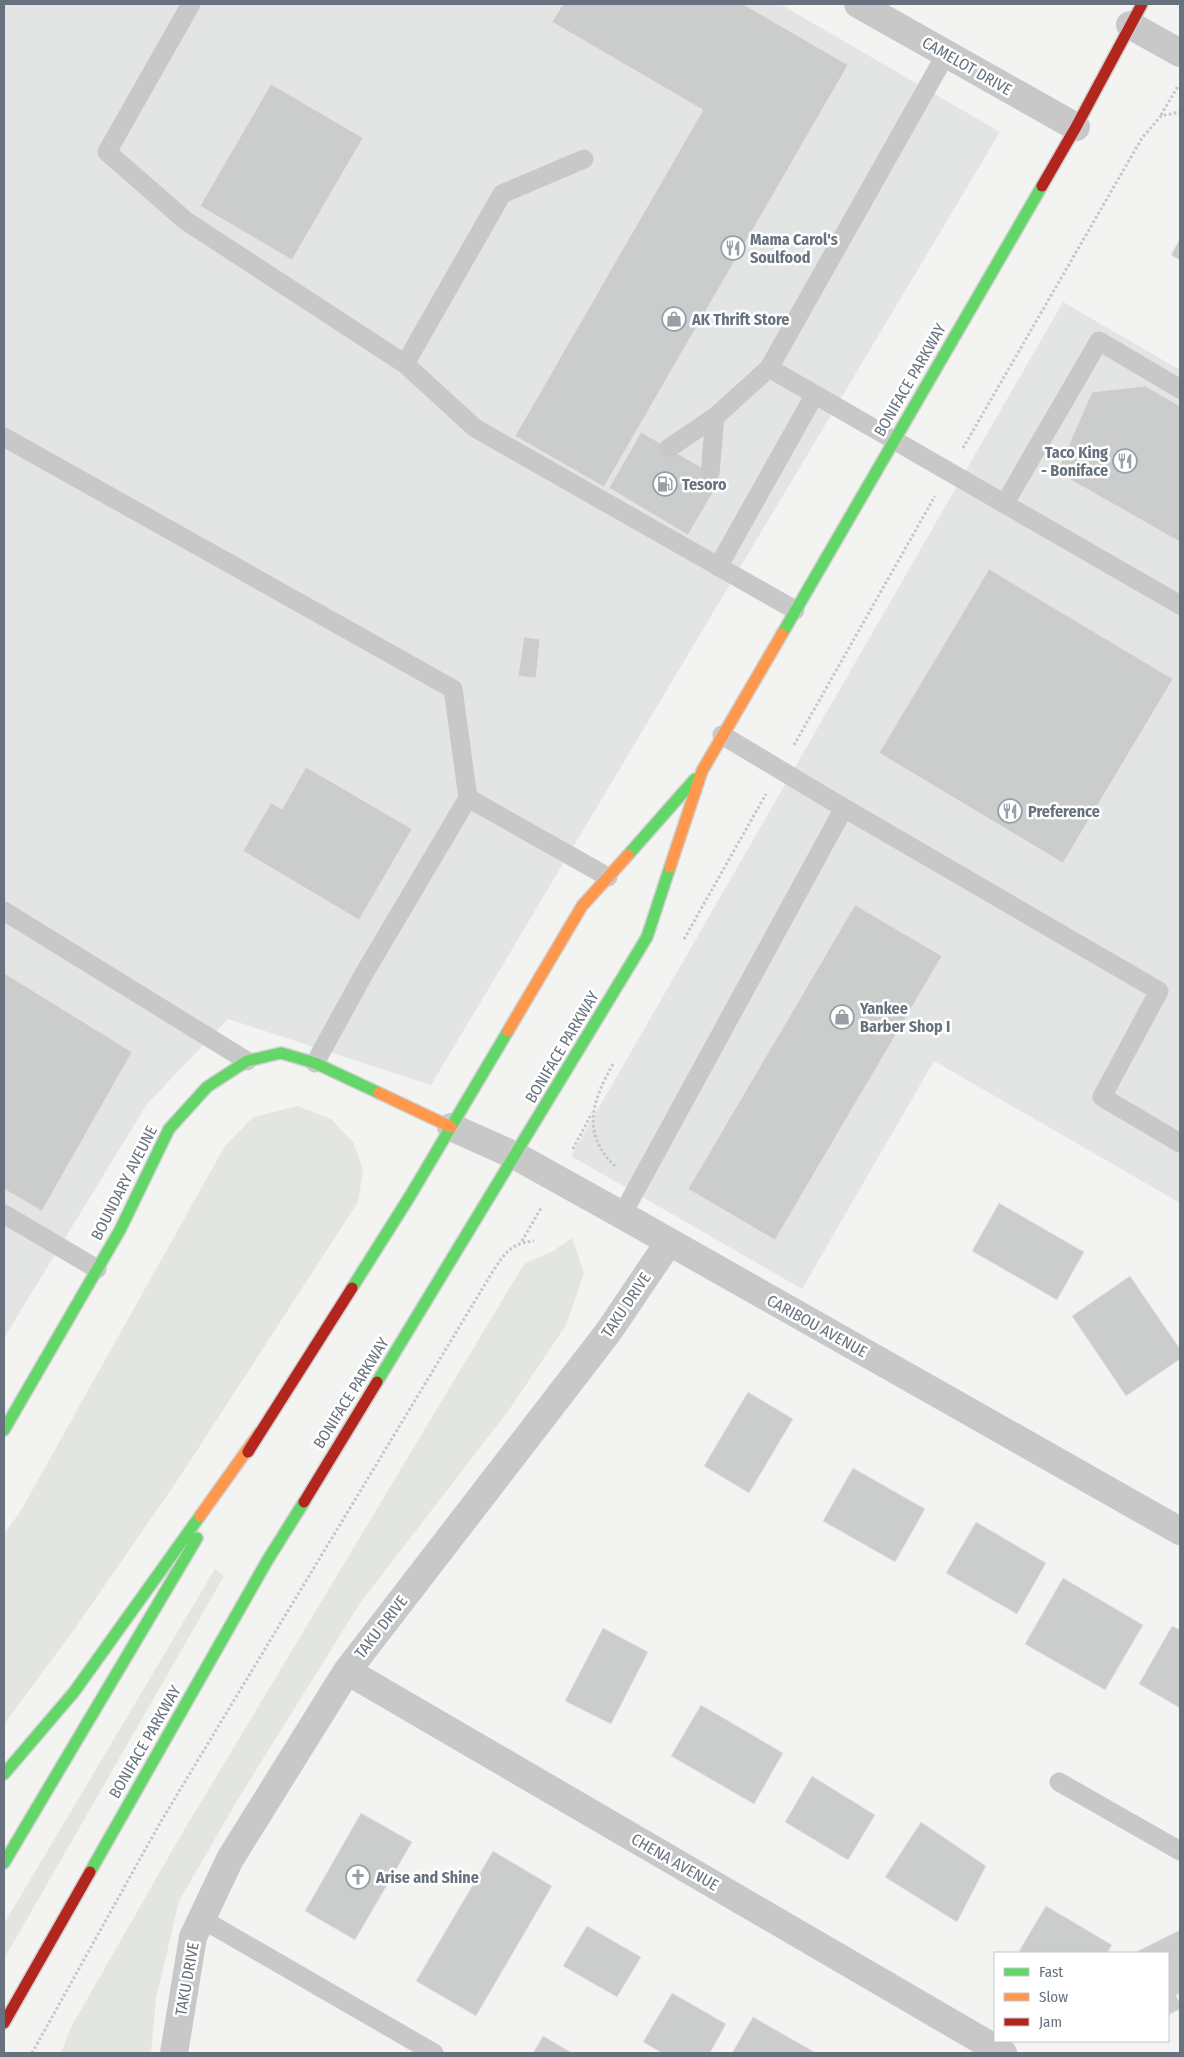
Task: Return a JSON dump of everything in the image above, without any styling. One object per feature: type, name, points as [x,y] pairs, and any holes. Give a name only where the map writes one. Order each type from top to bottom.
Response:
[{"type":"main road","name":"BONIFACE PARKWAY","points":[[4,2023],[267,1561],[516,1156],[647,937],[702,771],[1076,127],[1136,14]]},
{"type":"main road","name":"BONIFACE PARKWAY","points":[[4,1863],[260,1432],[451,1127],[582,906],[702,771]]},
{"type":"main road","name":"BOUNDARY AVEUNE","points":[[4,1430],[120,1230],[169,1129],[207,1087],[247,1061],[281,1053],[315,1063],[451,1127]]},
{"type":"main road","points":[[4,1774],[74,1692],[260,1432]]},
{"type":"street","name":"CAMELOT DRIVE","points":[[858,4],[1076,127]]},
{"type":"street","points":[[1136,14],[1180,53]]},
{"type":"street","name":"CARIBOU AVENUE","points":[[451,1127],[516,1156],[1180,1532]]},
{"type":"street","name":"TAKU DRIVE","points":[[174,2053],[193,1937],[230,1859],[347,1671],[609,1331],[668,1242]]},
{"type":"street","name":"CHENA AVENUE","points":[[347,1671],[1003,2053]]},
{"type":"lane","points":[[191,4],[107,152],[186,221],[405,364],[475,428],[634,511],[677,536],[718,567],[794,610]]},
{"type":"lane","points":[[669,448],[715,417],[769,368],[946,54]]},
{"type":"lane","points":[[405,364],[502,194],[584,159]]},
{"type":"lane","points":[[1005,503],[1099,341],[1180,389]]},
{"type":"lane","points":[[769,368],[1180,605]]},
{"type":"lane","points":[[718,567],[815,394]]},
{"type":"lane","points":[[710,473],[715,417]]},
{"type":"lane","points":[[4,437],[453,690],[468,798],[365,972],[315,1063]]},
{"type":"lane","points":[[722,735],[1159,992],[1102,1097],[1180,1143]]},
{"type":"lane","points":[[468,798],[608,877]]},
{"type":"lane","points":[[622,1215],[844,808]]},
{"type":"lane","points":[[4,912],[247,1061]]},
{"type":"lane","points":[[4,1214],[97,1269]]},
{"type":"lane","points":[[1060,1782],[1180,1851]]},
{"type":"lane","points":[[202,1919],[434,2053]]},
{"type":"path","points":[[684,939],[949,472],[1142,138],[1161,116],[1180,82]]},
{"type":"path","points":[[1161,116],[1180,112]]},
{"type":"path","points":[[616,1059],[599,1094],[594,1111],[593,1130],[596,1143],[606,1158],[637,1188]]},
{"type":"path","points":[[32,2053],[160,1823],[492,1271],[504,1254],[511,1248],[522,1242],[534,1241]]},
{"type":"shaded area","points":[[4,4],[780,4],[1000,132],[431,1085],[228,1019],[147,1104],[4,1338]]},
{"type":"shaded area","points":[[1063,302],[1180,370],[1180,1203],[934,1061],[802,1289],[571,1156]]},
{"type":"shaded area","points":[[297,1106],[331,1119],[353,1142],[363,1170],[358,1202],[179,1478],[76,1627],[4,1724],[4,1534],[20,1512],[225,1146],[253,1117]]},
{"type":"shaded area","points":[[572,1238],[584,1273],[566,1325],[509,1410],[360,1603],[238,1799],[179,1901],[156,1999],[151,2053],[61,2053],[70,2029],[177,1842],[524,1264],[553,1251]]},
{"type":"shaded area","points":[[215,1569],[224,1576],[4,1959],[4,1924]]},
{"type":"building","points":[[563,4],[743,4],[848,65],[604,487],[515,436],[703,110],[552,22]]},
{"type":"building","points":[[271,84],[363,138],[292,260],[200,206]]},
{"type":"building","points":[[1180,239],[1180,260],[1171,255]]},
{"type":"building","points":[[1145,386],[1180,406],[1180,542],[1057,472],[1092,392]]},
{"type":"building","name":"Tesoro","points":[[641,432],[721,479],[688,535],[609,488]]},
{"type":"building","points":[[989,569],[1173,679],[1063,863],[879,753]]},
{"type":"building","points":[[524,637],[540,639],[536,678],[518,676]]},
{"type":"building","points":[[306,767],[412,829],[359,920],[243,851],[271,803],[282,809]]},
{"type":"building","points":[[855,905],[942,956],[775,1240],[688,1189]]},
{"type":"building","points":[[4,973],[132,1052],[42,1211],[4,1189]]},
{"type":"building","points":[[999,1203],[1084,1252],[1057,1300],[972,1251]]},
{"type":"building","points":[[1130,1276],[1180,1349],[1180,1359],[1126,1396],[1072,1316]]},
{"type":"building","points":[[748,1392],[793,1419],[749,1493],[704,1466]]},
{"type":"building","points":[[853,1468],[925,1509],[895,1562],[823,1521]]},
{"type":"building","points":[[976,1522],[1046,1563],[1017,1614],[946,1573]]},
{"type":"building","points":[[1063,1578],[1143,1625],[1105,1690],[1025,1644]]},
{"type":"building","points":[[1172,1626],[1180,1630],[1180,1708],[1139,1684]]},
{"type":"building","points":[[603,1628],[648,1652],[611,1724],[565,1701]]},
{"type":"building","points":[[701,1705],[783,1753],[754,1804],[671,1756]]},
{"type":"building","points":[[812,1776],[875,1815],[848,1860],[785,1822]]},
{"type":"building","name":"Arise and Shine","points":[[361,1813],[412,1842],[355,1940],[305,1911]]},
{"type":"building","points":[[921,1822],[986,1866],[957,1922],[885,1877]]},
{"type":"building","points":[[493,1851],[552,1886],[476,2016],[416,1981]]},
{"type":"building","points":[[1046,1906],[1112,1945],[1108,1952],[1019,1951]]},
{"type":"building","points":[[587,1926],[641,1957],[617,1997],[563,1966]]},
{"type":"building","points":[[1180,1930],[1180,1993],[1176,1995],[1180,2009],[1169,2014],[1169,1952],[1136,1952]]},
{"type":"building","points":[[672,1993],[726,2024],[710,2053],[662,2053],[643,2042]]},
{"type":"building","points":[[753,2017],[816,2053],[732,2053]]},
{"type":"building","points":[[543,2036],[572,2053],[533,2053]]},
{"type":"traffic: fast","points":[[782,634],[1042,186]]},
{"type":"traffic: fast","points":[[628,855],[695,779]]},
{"type":"traffic: fast","points":[[377,1382],[647,937],[670,867]]},
{"type":"traffic: fast","points":[[352,1288],[410,1196],[508,1031]]},
{"type":"traffic: fast","points":[[4,1430],[120,1230],[169,1129],[207,1087],[247,1061],[281,1053],[315,1063],[379,1093]]},
{"type":"traffic: fast","points":[[90,1872],[267,1561],[304,1502]]},
{"type":"traffic: fast","points":[[4,1774],[74,1692],[200,1516]]},
{"type":"traffic: fast","points":[[4,1863],[197,1538]]},
{"type":"traffic: slow","points":[[670,867],[702,771],[782,634]]},
{"type":"traffic: slow","points":[[508,1031],[582,906],[628,855]]},
{"type":"traffic: slow","points":[[379,1093],[451,1127]]},
{"type":"traffic: slow","points":[[200,1516],[260,1432]]},
{"type":"traffic: jam","points":[[1042,186],[1142,4]]},
{"type":"traffic: jam","points":[[248,1452],[352,1288]]},
{"type":"traffic: jam","points":[[304,1502],[377,1382]]},
{"type":"traffic: jam","points":[[4,2023],[90,1872]]},
{"type":"place","name":"Mama Carol's Soulfood","points":[[733,248]]},
{"type":"place","name":"AK Thrift Store","points":[[674,319]]},
{"type":"place","name":"Taco King - Boniface","points":[[1125,461]]},
{"type":"place","name":"Tesoro","points":[[665,484]]},
{"type":"place","name":"Preference","points":[[1010,811]]},
{"type":"place","name":"Yankee Barber Shop I","points":[[842,1017]]},
{"type":"place","name":"Arise and Shine","points":[[358,1877]]}]
